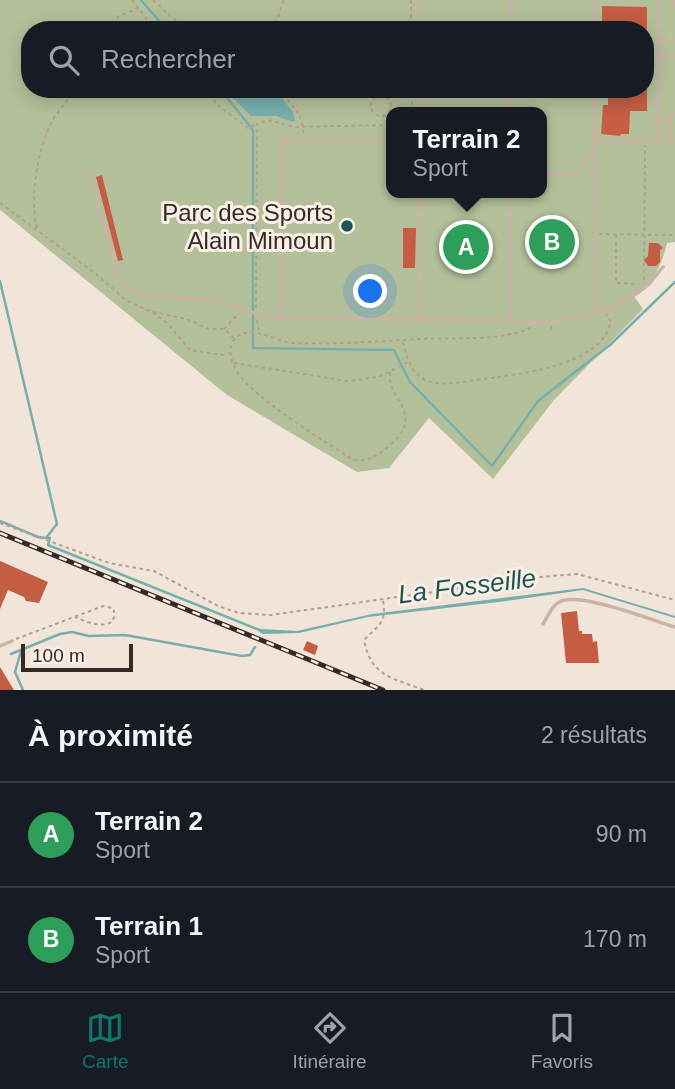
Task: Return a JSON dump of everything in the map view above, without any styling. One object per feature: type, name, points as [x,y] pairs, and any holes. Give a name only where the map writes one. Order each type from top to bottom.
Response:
[{"type":"lane","points":[[419,0],[419,21]]},
{"type":"lane","points":[[511,0],[511,21]]},
{"type":"lane","points":[[594,0],[594,21]]},
{"type":"lane","points":[[657,141],[658,0]]},
{"type":"lane","points":[[671,0],[675,4]]},
{"type":"lane","points":[[658,39],[675,39]]},
{"type":"lane","points":[[658,57],[675,57]]},
{"type":"lane","points":[[594,98],[595,312]]},
{"type":"lane","points":[[658,118],[670,118],[675,114]]},
{"type":"lane","points":[[594,140],[672,141],[670,118]]},
{"type":"lane","points":[[281,320],[281,141],[386,141]]},
{"type":"lane","points":[[547,174],[575,174],[584,167],[594,150]]},
{"type":"lane","points":[[90,171],[117,273],[125,287],[140,296],[216,300],[256,315],[281,320],[550,321],[595,312],[634,294],[649,284],[663,267]]},
{"type":"lane","points":[[419,321],[421,198]]},
{"type":"lane","points":[[510,198],[510,320]]},
{"type":"lane","points":[[543,624],[553,607],[562,601],[583,598],[675,627]]},
{"type":"lane","points":[[0,646],[12,641]]},
{"type":"path","points":[[132,0],[148,21]]},
{"type":"path","points":[[153,0],[176,21]]},
{"type":"path","points":[[276,21],[284,0]]},
{"type":"path","points":[[411,0],[411,21]]},
{"type":"path","points":[[115,21],[118,17],[138,8]]},
{"type":"path","points":[[37,229],[34,215],[38,153],[52,121],[68,98]]},
{"type":"path","points":[[212,98],[248,128],[255,125]]},
{"type":"path","points":[[286,98],[301,117],[304,126],[303,141]]},
{"type":"path","points":[[374,98],[370,106],[375,115],[385,115],[386,120]]},
{"type":"path","points":[[616,235],[615,284],[644,284],[645,141]]},
{"type":"path","points":[[0,203],[95,272],[127,301],[152,312],[187,319],[209,329],[224,329],[234,339]]},
{"type":"path","points":[[594,234],[675,235]]},
{"type":"path","points":[[224,329],[242,310]]},
{"type":"path","points":[[152,312],[167,323],[190,350],[222,355],[230,352]]},
{"type":"path","points":[[403,341],[406,363],[428,381],[446,384],[517,374],[559,365],[590,349],[602,339],[611,322],[604,313],[595,312]]},
{"type":"path","points":[[256,315],[257,333]]},
{"type":"path","points":[[550,321],[553,333]]},
{"type":"path","points":[[390,373],[390,381],[403,405],[405,424],[392,444],[370,460],[353,460],[243,381],[230,352],[234,339],[248,333],[257,333],[290,344],[505,336],[531,328]]},
{"type":"path","points":[[233,362],[348,381],[390,373],[406,363]]},
{"type":"path","points":[[0,523],[109,563],[154,571],[218,606],[239,613],[271,615],[577,574],[675,600]]},
{"type":"path","points":[[383,599],[385,614],[380,627],[364,640],[371,663],[382,674],[424,690]]},
{"type":"path","points":[[12,641],[103,606],[113,608],[115,615],[112,622],[104,626],[75,617]]},
{"type":"green space","name":"Parc des Sports Alain Mimoun","points":[[0,0],[675,0],[675,242],[667,243],[656,273],[634,296],[643,309],[554,400],[493,479],[429,418],[389,468],[357,472],[227,395],[0,210]]},
{"type":"water","points":[[233,98],[282,98],[293,112],[295,121],[276,116],[251,116]]},
{"type":"water","points":[[583,588],[675,618],[583,590],[368,617],[299,633],[259,632],[261,629],[297,631],[372,614]]},
{"type":"building","points":[[602,6],[647,7],[647,21],[602,21]]},
{"type":"building","points":[[608,98],[647,98],[647,111],[630,111],[629,134],[620,136],[601,134],[603,105],[608,105]]},
{"type":"building","points":[[102,175],[123,260],[118,261],[96,177]]},
{"type":"building","points":[[403,228],[416,228],[415,268],[403,268]]},
{"type":"building","points":[[649,243],[658,243],[663,248],[660,250],[660,262],[656,266],[648,266],[644,260],[648,256]]},
{"type":"building","points":[[0,561],[48,582],[39,603],[26,601],[24,597],[8,590],[0,609]]},
{"type":"building","points":[[577,611],[579,631],[582,631],[582,634],[592,634],[593,642],[597,641],[599,663],[566,663],[561,613]]},
{"type":"building","points":[[307,641],[318,646],[315,655],[303,650]]},
{"type":"building","points":[[0,667],[14,690],[0,690]]},
{"type":"waterway","points":[[141,0],[159,21]]},
{"type":"waterway","points":[[227,98],[253,130],[253,348],[394,350],[410,382],[492,466],[538,401],[610,345],[675,282]]},
{"type":"waterway","points":[[0,281],[57,524],[46,538]]},
{"type":"waterway","points":[[0,521],[46,538]]},
{"type":"waterway","points":[[46,538],[50,538],[48,545],[262,631]]},
{"type":"waterway","name":"La Fosseille","points":[[11,654],[60,634],[72,632],[89,636],[125,635],[242,656],[250,655],[255,647]]},
{"type":"waterway","points":[[21,651],[15,672],[23,690]]},
{"type":"railway","points":[[0,533],[383,690]]},
{"type":"place","name":"Parc des Sports Alain Mimoun","points":[[347,226]]},
{"type":"place","name":"Terrain 1","points":[[552,242]]},
{"type":"place","name":"Terrain 2","points":[[466,247]]}]
